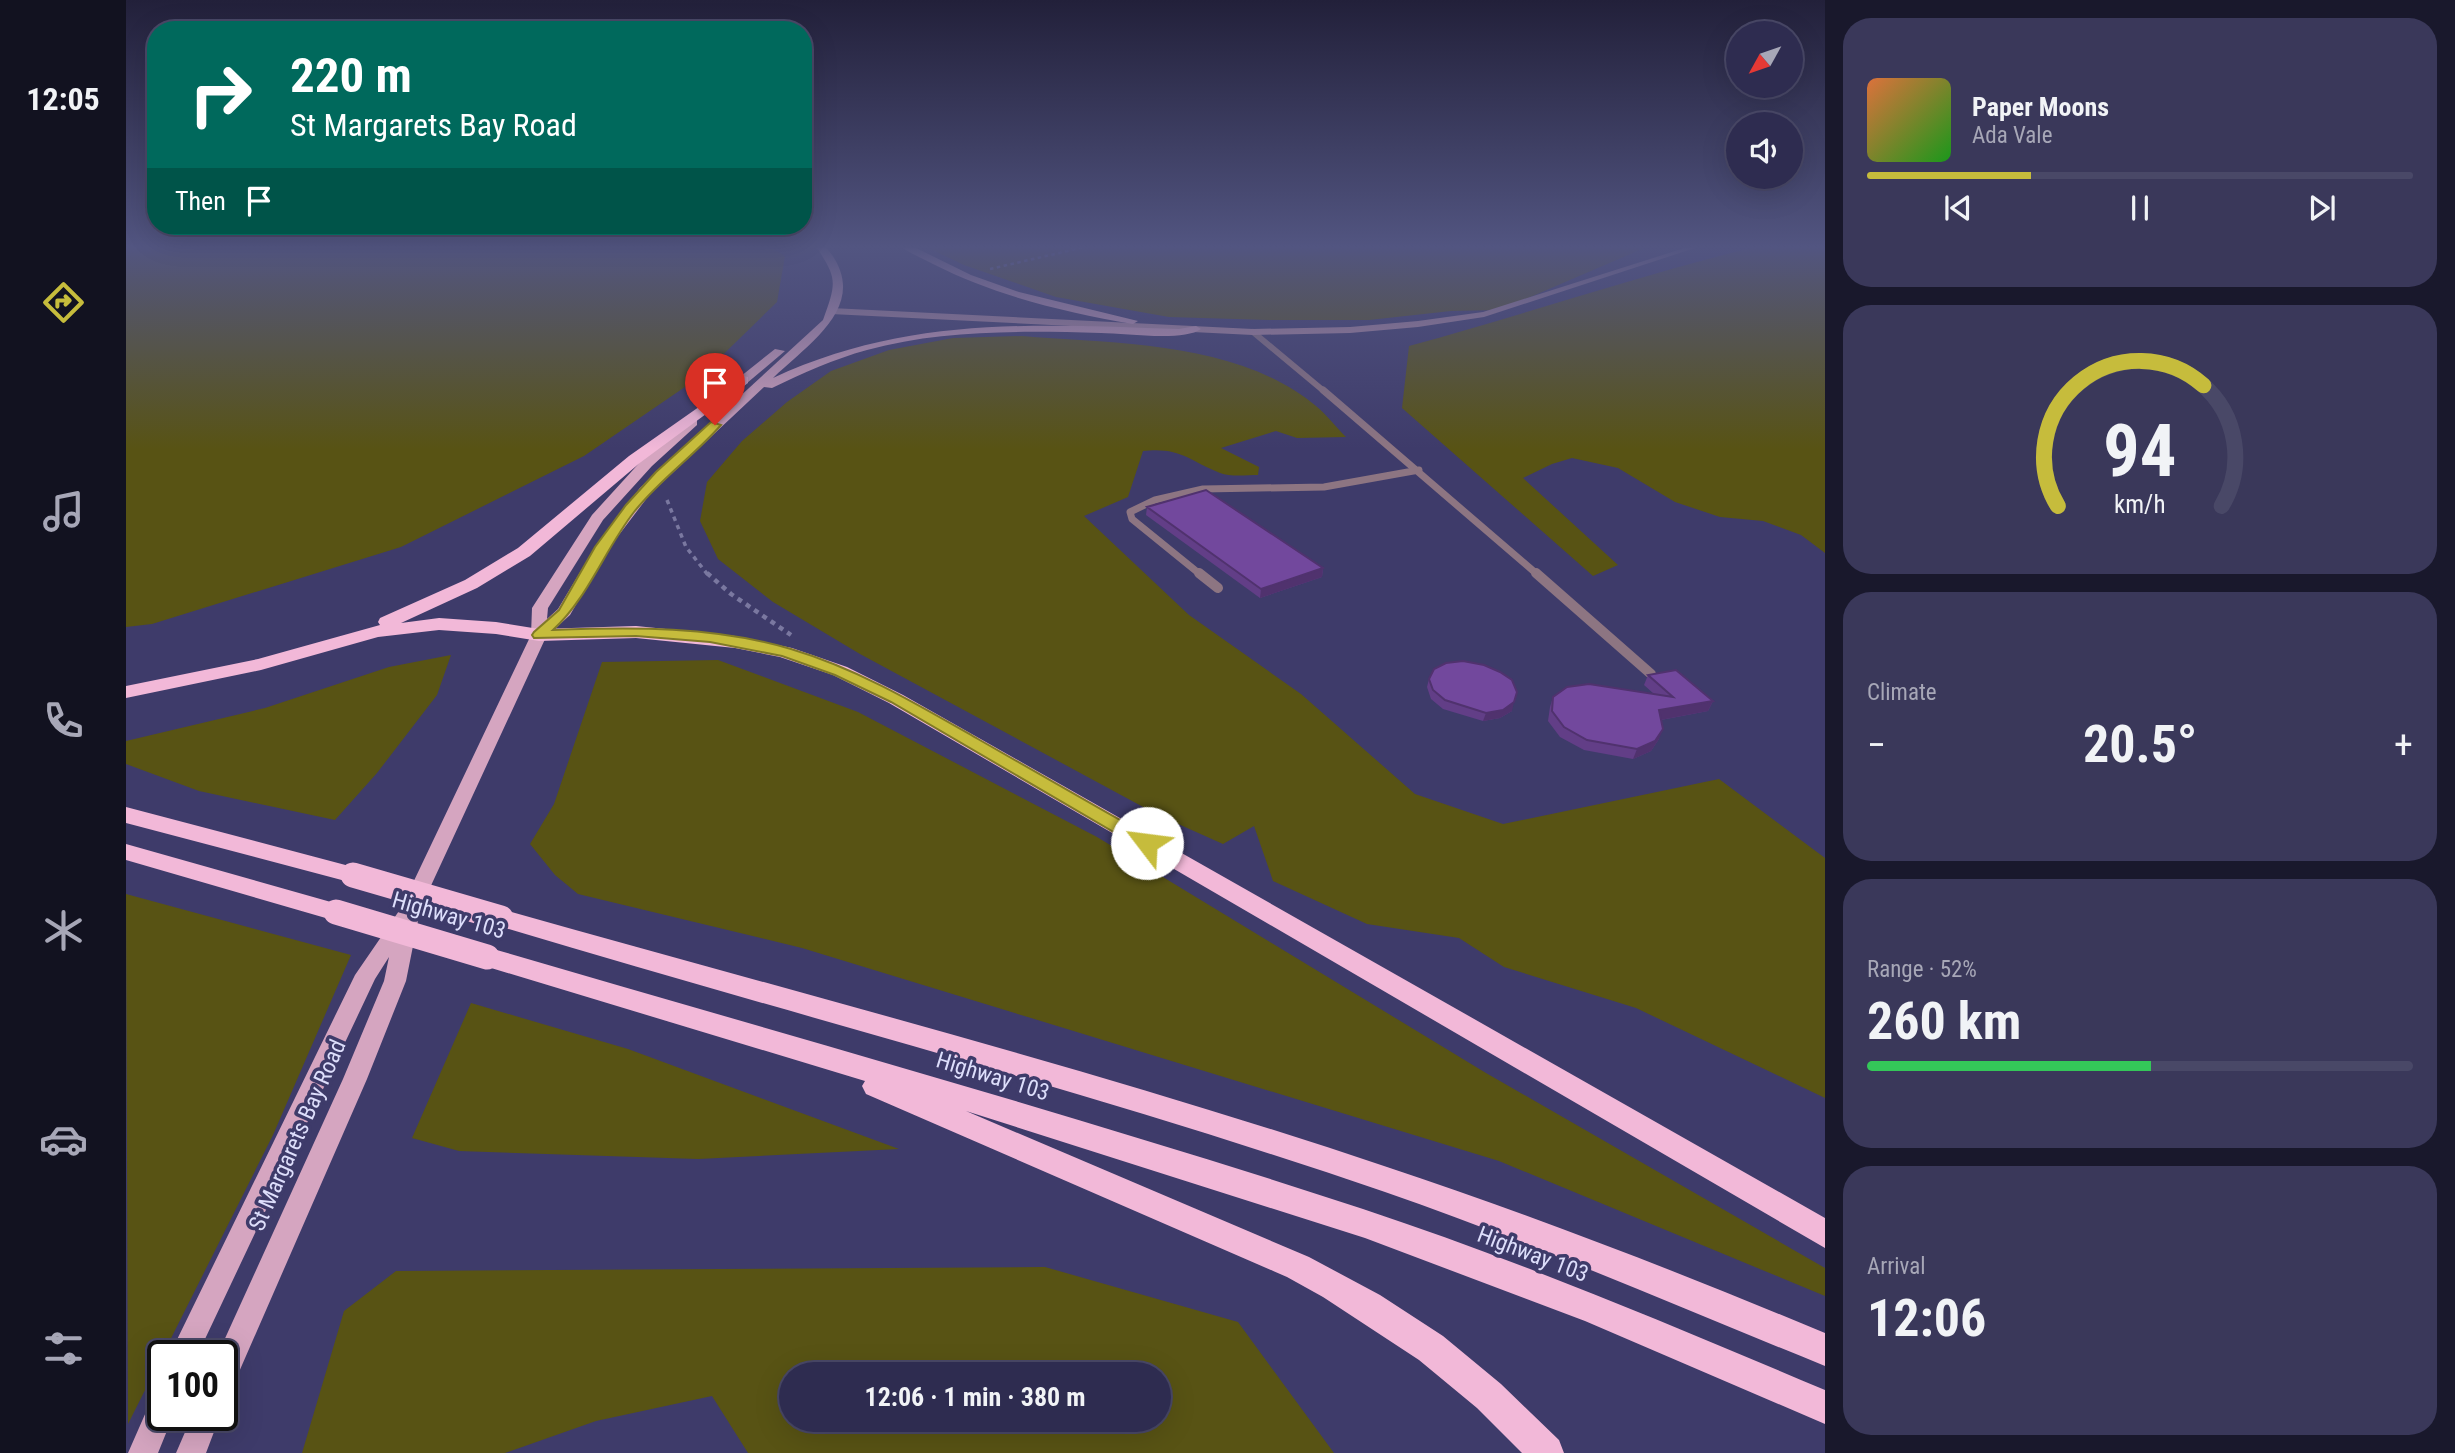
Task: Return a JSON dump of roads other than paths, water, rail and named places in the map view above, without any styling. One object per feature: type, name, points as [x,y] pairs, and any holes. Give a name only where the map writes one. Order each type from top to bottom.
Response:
[{"type":"highway","points":[[330,645],[439,600],[499,568],[556,527],[635,459],[743,380]]},
{"type":"highway","points":[[126,692],[249,667],[377,631],[424,625],[483,626],[539,635],[636,632],[710,638],[785,652],[840,671],[896,699],[1825,1234]]},
{"type":"highway","name":"Highway 103","points":[[126,815],[353,875],[1323,1158],[1554,1240],[1825,1350]]},
{"type":"highway","name":"Highway 103","points":[[126,852],[1162,1158],[1365,1224],[1592,1308],[1825,1407]]},
{"type":"highway","points":[[727,1028],[899,1094],[1298,1267],[1362,1301],[1427,1342],[1492,1397],[1546,1453]]},
{"type":"main road","name":"St Margarets Bay Road","points":[[539,635],[540,608],[597,518],[647,463],[743,380],[817,319],[827,314]]},
{"type":"main road","name":"St Margarets Bay Road","points":[[191,1340],[366,975],[410,911],[539,635],[564,612],[602,547],[631,508],[661,475],[828,321],[830,314]]},
{"type":"main road","points":[[868,314],[1253,332],[1350,330],[1418,324],[1485,314]]},
{"type":"main road","points":[[1100,314],[1196,330]]},
{"type":"main road","points":[[732,410],[767,386],[808,365],[854,349],[905,337],[969,329],[1017,327],[1179,332],[1196,330]]},
{"type":"main road","name":"St Margarets Bay Road","points":[[238,1342],[355,1079],[395,981],[410,911]]},
{"type":"main road","points":[[143,1453],[152,1431]]},
{"type":"main road","points":[[191,1453],[200,1431]]},
{"type":"lane","points":[[1253,332],[1419,470],[1651,674]]},
{"type":"lane","points":[[1217,588],[1132,519],[1130,512],[1148,502],[1205,488],[1323,487],[1419,470]]},
{"type":"lane","points":[[1702,1162],[1825,1220]]}]
